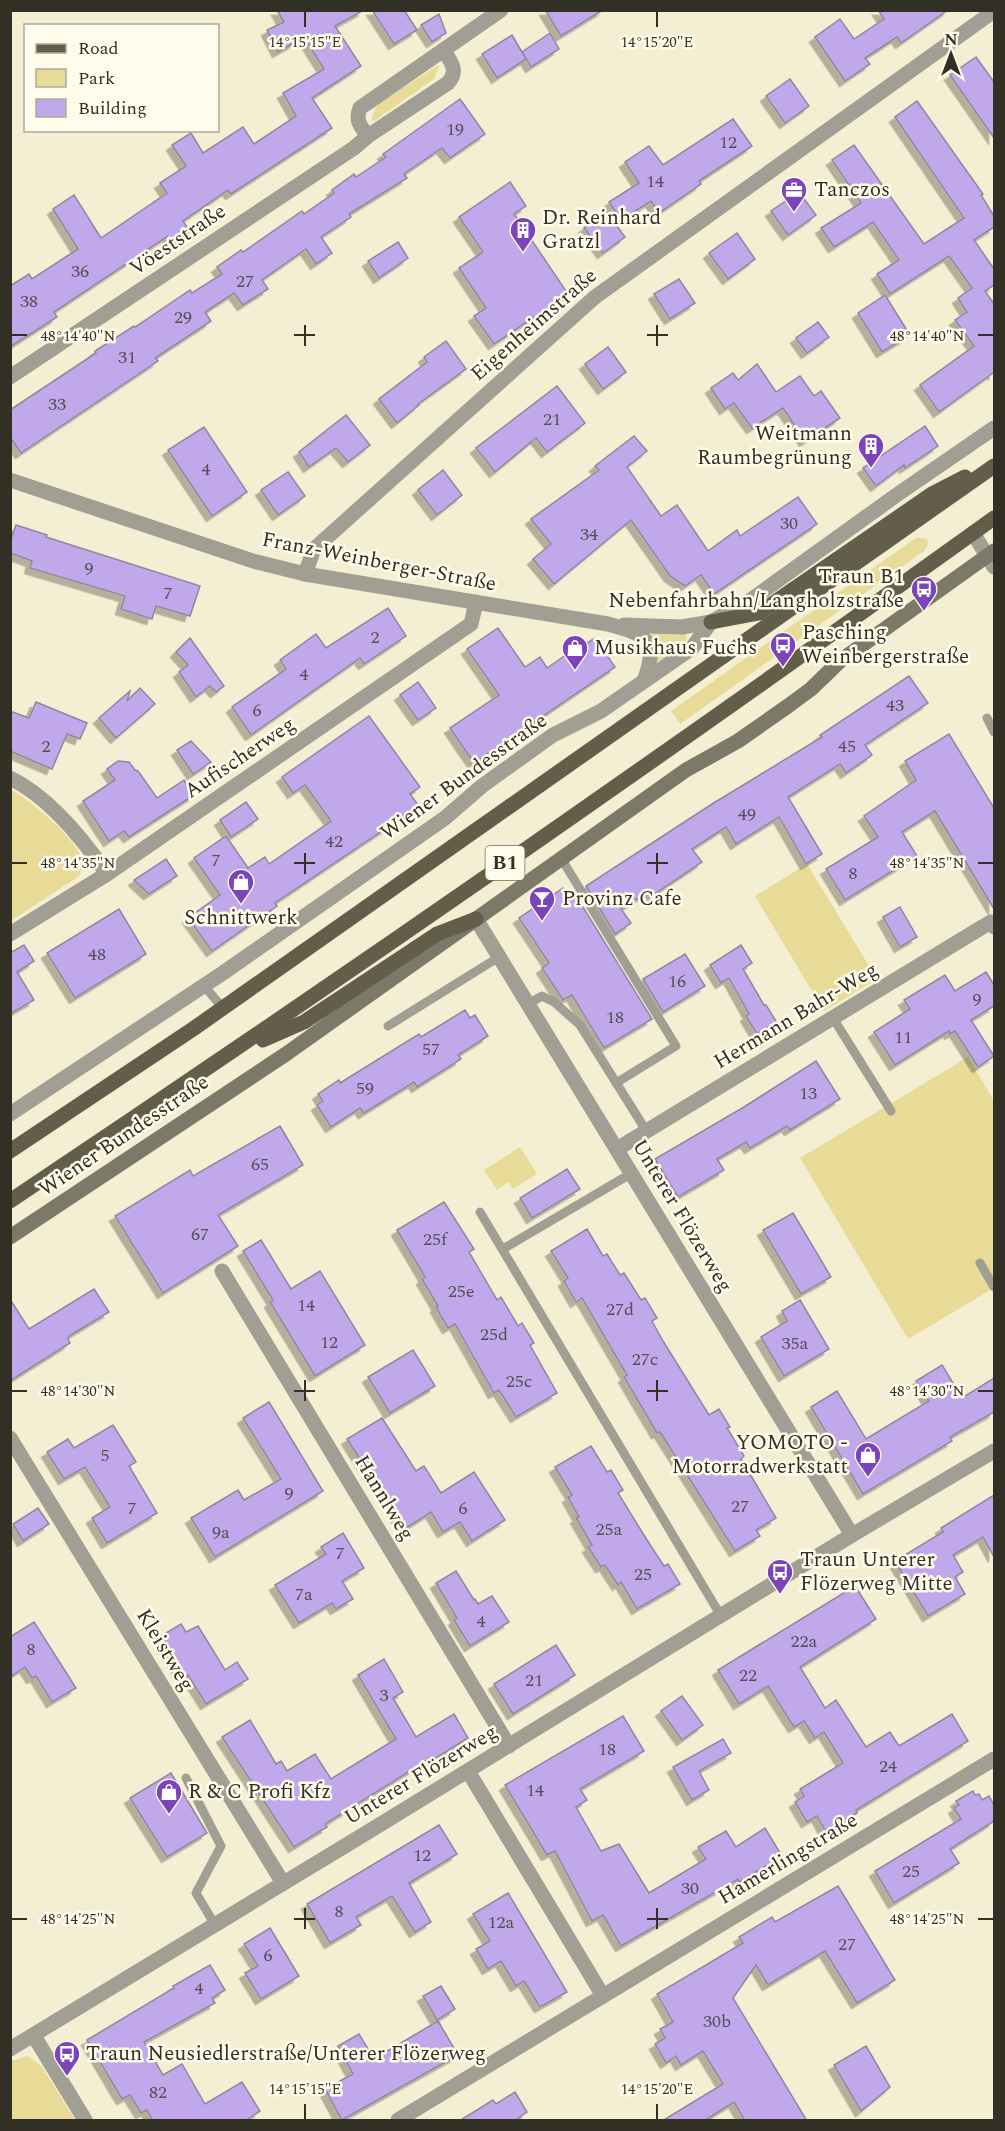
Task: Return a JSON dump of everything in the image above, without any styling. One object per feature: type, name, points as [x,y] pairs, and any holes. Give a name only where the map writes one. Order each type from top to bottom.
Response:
[{"type":"main road","points":[[711,622],[759,613],[932,494],[994,464]]},
{"type":"main road","name":"B1","points":[[10,1151],[223,1008],[994,464]]},
{"type":"main road","name":"Wiener Bundesstraße","points":[[10,1201],[231,1054],[994,518]]},
{"type":"main road","points":[[231,1054],[304,1022],[437,934],[476,919]]},
{"type":"street","points":[[368,136],[358,124],[357,116],[360,108],[501,10]]},
{"type":"street","name":"Eigenheimstraße","points":[[305,574],[314,549],[595,297],[994,11]]},
{"type":"street","name":"Vöeststraße","points":[[10,377],[448,83],[453,77],[452,64],[443,50]]},
{"type":"street","name":"Wiener Bundesstraße","points":[[10,1114],[204,986],[445,819],[482,786],[553,735],[601,711],[692,648],[711,622],[752,599],[994,428]]},
{"type":"street","name":"Franz-Weinberger-Straße","points":[[10,480],[253,561],[305,574],[608,624],[632,631],[641,635],[648,643],[652,656],[644,681]]},
{"type":"street","points":[[973,534],[992,558]]},
{"type":"street","name":"Wiener Bundesstraße","points":[[10,1237],[286,1054],[686,770],[738,741],[788,706],[811,689],[840,661],[992,558]]},
{"type":"street","name":"Aufischerweg","points":[[10,934],[107,874],[471,624],[476,602]]},
{"type":"street","name":"Franz-Weinberger-Straße","points":[[608,624],[682,627],[711,622]]},
{"type":"street","points":[[10,778],[27,787],[47,803],[93,854],[107,874]]},
{"type":"street","name":"Unterer Flözerweg","points":[[476,919],[852,1535]]},
{"type":"street","name":"Hermann Bahr-Weg","points":[[617,1149],[991,922],[994,927]]},
{"type":"street","name":"Hannlweg","points":[[222,1271],[509,1746]]},
{"type":"street","name":"Kleistweg","points":[[10,1438],[283,1883]]},
{"type":"street","name":"Unterer Flözerweg","points":[[10,2049],[468,1772],[852,1535],[994,1451]]},
{"type":"street","name":"Hamerlingstraße","points":[[398,2121],[994,1759]]},
{"type":"street","points":[[468,1772],[603,1996]]},
{"type":"street","points":[[34,2036],[85,2121]]},
{"type":"lane","points":[[987,718],[994,732]]},
{"type":"lane","points":[[561,858],[676,1046],[616,1083]]},
{"type":"lane","points":[[388,1026],[499,957]]},
{"type":"lane","points":[[204,986],[223,1008]]},
{"type":"lane","points":[[528,1004],[542,996],[554,1002],[580,1025],[646,1132]]},
{"type":"lane","points":[[833,1018],[891,1111]]},
{"type":"lane","points":[[503,1249],[632,1173]]},
{"type":"lane","points":[[480,1212],[721,1616]]},
{"type":"lane","points":[[980,1263],[994,1287]]},
{"type":"lane","points":[[186,1778],[221,1846],[196,1893],[214,1925]]},
{"type":"green space","points":[[438,65],[434,79],[374,121],[371,120],[377,105]]},
{"type":"green space","points":[[917,537],[927,539],[928,544],[924,551],[680,724],[671,711]]},
{"type":"green space","points":[[653,632],[685,633],[686,643],[658,664],[658,649],[651,634]]},
{"type":"green space","points":[[11,790],[54,822],[74,845],[84,864],[79,876],[11,921]]},
{"type":"green space","points":[[807,864],[877,979],[824,1011],[755,896]]},
{"type":"green space","points":[[968,1057],[994,1101],[994,1288],[908,1339],[800,1158]]},
{"type":"green space","points":[[520,1147],[537,1174],[513,1189],[508,1182],[497,1190],[484,1170]]},
{"type":"green space","points":[[28,2056],[42,2067],[75,2120],[11,2120],[11,2061]]},
{"type":"building","points":[[277,10],[364,10],[335,26],[361,66],[312,98],[332,128],[231,194],[228,190],[183,221],[190,232],[173,243],[168,236],[54,312],[57,317],[10,347],[10,286],[29,274],[32,279],[78,249],[53,209],[74,195],[101,238],[167,193],[160,183],[186,166],[172,145],[191,133],[203,153],[243,127],[254,144],[296,116],[283,93],[324,69],[304,37],[278,52],[267,30],[284,22]]},
{"type":"building","points":[[372,10],[404,10],[417,30],[394,44]]},
{"type":"building","points":[[545,10],[603,10],[561,36]]},
{"type":"building","points":[[878,10],[948,10],[901,43],[897,37],[865,58],[870,64],[845,81],[815,37],[840,19],[854,39],[884,19]]},
{"type":"building","points":[[439,14],[446,33],[432,42],[421,25]]},
{"type":"building","points":[[550,33],[559,49],[531,67],[522,52]]},
{"type":"building","points":[[512,35],[526,59],[497,78],[482,54]]},
{"type":"building","points":[[976,57],[994,82],[994,138],[950,75]]},
{"type":"building","points":[[790,79],[809,106],[785,123],[766,96]]},
{"type":"building","points":[[460,99],[485,134],[450,158],[442,148],[404,174],[407,178],[349,214],[351,217],[321,237],[332,253],[316,264],[306,249],[262,280],[268,289],[243,305],[234,293],[205,312],[211,321],[155,358],[158,361],[21,453],[10,437],[10,410],[96,353],[95,351],[190,290],[192,293],[222,274],[217,267],[302,211],[304,214],[334,193],[332,190],[354,174],[356,177],[386,157],[383,154]]},
{"type":"building","points":[[917,101],[983,194],[981,195],[994,216],[994,227],[974,240],[994,269],[994,285],[985,291],[994,304],[994,375],[993,373],[939,412],[920,385],[974,346],[955,320],[967,312],[958,298],[972,288],[949,256],[890,294],[877,274],[899,260],[873,222],[834,247],[821,228],[861,203],[832,160],[854,145],[924,244],[964,218],[895,117]]},
{"type":"building","points":[[733,119],[752,146],[699,181],[701,184],[659,213],[651,201],[621,220],[609,202],[639,183],[625,162],[649,146],[663,165]]},
{"type":"building","points":[[510,182],[526,206],[514,214],[568,294],[494,344],[474,316],[486,308],[459,268],[483,252],[459,217]]},
{"type":"building","name":"Tanczos","points":[[799,192],[816,215],[788,235],[771,211]]},
{"type":"building","points":[[606,211],[625,237],[603,253],[584,228]]},
{"type":"building","points":[[737,233],[755,259],[728,279],[709,253]]},
{"type":"building","points":[[398,242],[408,258],[379,278],[368,261]]},
{"type":"building","points":[[679,279],[695,303],[670,319],[654,294]]},
{"type":"building","points":[[885,295],[910,335],[882,352],[858,313]]},
{"type":"building","points":[[818,322],[829,337],[807,353],[796,338]]},
{"type":"building","points":[[446,341],[466,369],[418,404],[397,423],[379,399],[427,362],[424,357]]},
{"type":"building","points":[[608,347],[626,372],[603,389],[585,364]]},
{"type":"building","points":[[757,364],[776,392],[800,376],[814,396],[821,391],[840,418],[805,441],[783,408],[752,428],[734,403],[725,409],[711,388],[733,373],[738,380]]},
{"type":"building","points":[[557,386],[585,423],[547,452],[536,438],[495,472],[476,448]]},
{"type":"building","points":[[346,415],[370,445],[348,462],[336,448],[309,467],[299,452]]},
{"type":"building","points":[[925,426],[938,446],[905,468],[904,465],[876,486],[863,468]]},
{"type":"building","points":[[204,427],[247,492],[212,516],[168,450]]},
{"type":"building","points":[[634,436],[647,451],[627,467],[661,516],[677,505],[708,551],[737,530],[740,536],[798,497],[817,524],[714,594],[701,575],[685,586],[670,576],[631,520],[554,584],[533,559],[551,544],[531,519],[599,470],[595,466]]},
{"type":"building","points":[[443,470],[462,495],[437,515],[418,490]]},
{"type":"building","points":[[288,472],[305,496],[278,515],[261,490]]},
{"type":"building","points":[[16,525],[47,535],[46,537],[200,586],[190,616],[156,606],[152,619],[121,609],[125,596],[30,568],[32,561],[10,553],[10,542]]},
{"type":"building","points":[[388,608],[406,636],[364,664],[360,658],[251,735],[232,707],[286,669],[280,660],[316,634],[326,648]]},
{"type":"building","points":[[498,628],[525,667],[540,657],[547,668],[583,643],[584,645],[595,638],[615,667],[474,763],[450,728],[499,695],[467,649]]},
{"type":"building","points":[[190,638],[224,686],[216,692],[210,686],[196,697],[179,672],[188,665],[176,652]]},
{"type":"building","points":[[909,676],[928,703],[865,745],[872,755],[846,773],[840,764],[788,797],[822,854],[806,864],[779,817],[736,844],[726,827],[692,849],[702,862],[653,895],[651,890],[621,909],[631,923],[615,934],[586,886],[712,804],[822,737],[820,735]]},
{"type":"building","points":[[418,682],[436,708],[418,720],[400,695]]},
{"type":"building","points":[[140,688],[155,704],[116,738],[99,718],[130,691],[127,701]]},
{"type":"building","points":[[36,702],[87,723],[80,739],[67,734],[52,769],[10,751],[10,711],[29,718]]},
{"type":"building","points":[[369,716],[420,787],[410,794],[419,806],[275,903],[277,906],[212,951],[188,918],[220,895],[194,858],[226,836],[248,868],[265,857],[269,864],[331,821],[305,785],[293,793],[282,777]]},
{"type":"building","points":[[949,734],[994,808],[994,909],[935,811],[902,832],[917,856],[845,900],[826,869],[878,837],[864,816],[916,780],[905,761]]},
{"type":"building","points":[[191,741],[211,762],[193,774],[177,750]]},
{"type":"building","points":[[118,761],[129,762],[157,798],[184,780],[194,795],[129,837],[124,831],[109,841],[83,801],[115,780],[107,769]]},
{"type":"building","points":[[246,802],[258,819],[231,837],[220,820]]},
{"type":"building","points":[[166,859],[177,876],[149,894],[134,880]]},
{"type":"building","points":[[563,888],[569,898],[575,894],[652,1019],[604,1048],[572,995],[563,1000],[542,968],[549,963],[519,918]]},
{"type":"building","points":[[900,907],[917,937],[900,947],[883,917]]},
{"type":"building","points":[[119,909],[146,954],[75,998],[47,953]]},
{"type":"building","points":[[24,945],[34,961],[17,972],[34,1000],[10,1014],[10,953]]},
{"type":"building","points":[[741,945],[752,963],[743,969],[777,1023],[757,1034],[729,978],[721,983],[710,965]]},
{"type":"building","points":[[685,954],[705,986],[663,1012],[643,979]]},
{"type":"building","points":[[986,972],[994,985],[994,1006],[971,1020],[994,1056],[978,1067],[955,1031],[950,1034],[949,1031],[895,1065],[874,1032],[910,1009],[904,1000],[945,975],[955,991]]},
{"type":"building","points":[[465,1010],[470,1018],[475,1015],[488,1036],[458,1055],[461,1059],[417,1087],[414,1082],[364,1113],[360,1108],[331,1127],[317,1105],[323,1101],[318,1094],[419,1034],[421,1037]]},
{"type":"building","points":[[816,1061],[840,1099],[790,1130],[787,1126],[750,1148],[746,1142],[717,1159],[724,1170],[678,1197],[655,1159],[744,1107]]},
{"type":"building","points":[[280,1126],[303,1165],[218,1215],[238,1246],[163,1293],[115,1216],[190,1170],[193,1176]]},
{"type":"building","points":[[567,1169],[580,1189],[532,1218],[520,1198]]},
{"type":"building","points":[[444,1202],[474,1249],[469,1252],[497,1300],[501,1297],[518,1326],[522,1323],[534,1343],[530,1345],[557,1393],[516,1417],[499,1390],[494,1393],[455,1324],[448,1328],[422,1279],[425,1277],[397,1230]]},
{"type":"building","points":[[793,1213],[831,1277],[801,1294],[763,1230]]},
{"type":"building","points":[[587,1229],[603,1256],[607,1254],[620,1275],[624,1273],[641,1300],[645,1298],[657,1318],[652,1321],[709,1415],[719,1409],[730,1427],[727,1428],[744,1456],[741,1459],[776,1518],[756,1530],[760,1536],[735,1551],[660,1432],[657,1433],[624,1377],[627,1375],[582,1298],[576,1302],[564,1281],[568,1278],[551,1251]]},
{"type":"building","points":[[261,1240],[291,1289],[320,1271],[365,1345],[315,1376],[270,1302],[273,1300],[243,1251]]},
{"type":"building","points":[[94,1289],[109,1312],[69,1336],[70,1343],[10,1381],[10,1299],[29,1329]]},
{"type":"building","points":[[800,1300],[829,1349],[784,1376],[761,1337],[787,1321],[782,1311]]},
{"type":"building","points":[[413,1350],[435,1386],[390,1413],[368,1377]]},
{"type":"building","points":[[942,1365],[962,1398],[994,1378],[994,1412],[950,1437],[952,1441],[863,1494],[811,1407],[837,1391],[866,1439],[929,1401],[916,1381]]},
{"type":"building","points":[[269,1402],[323,1491],[215,1557],[191,1518],[238,1490],[244,1500],[281,1479],[243,1418]]},
{"type":"building","points":[[382,1418],[416,1471],[424,1466],[441,1493],[474,1472],[505,1520],[472,1541],[460,1522],[443,1532],[431,1512],[405,1529],[347,1439]]},
{"type":"building","points":[[113,1425],[136,1462],[129,1466],[157,1513],[107,1543],[92,1518],[110,1507],[85,1467],[64,1479],[47,1452],[68,1439],[74,1448]]},
{"type":"building","points":[[591,1446],[607,1472],[611,1470],[623,1490],[618,1493],[647,1540],[664,1566],[668,1564],[680,1584],[637,1609],[621,1582],[618,1585],[605,1565],[601,1567],[588,1547],[592,1545],[576,1518],[579,1517],[568,1497],[572,1495],[555,1467]]},
{"type":"building","points":[[994,1495],[994,1557],[983,1537],[953,1555],[963,1572],[955,1577],[965,1594],[928,1616],[895,1561],[943,1532],[941,1528]]},
{"type":"building","points":[[38,1508],[49,1524],[23,1541],[13,1524]]},
{"type":"building","points":[[343,1533],[364,1568],[342,1581],[353,1599],[336,1609],[332,1603],[299,1623],[275,1585],[326,1554],[321,1547]]},
{"type":"building","points":[[456,1571],[478,1604],[492,1596],[509,1622],[470,1646],[454,1620],[457,1618],[436,1583]]},
{"type":"building","points":[[855,1586],[876,1619],[800,1667],[825,1708],[836,1700],[866,1747],[890,1732],[899,1746],[952,1714],[968,1741],[856,1810],[857,1813],[826,1832],[817,1816],[807,1822],[795,1802],[804,1796],[800,1789],[843,1763],[824,1732],[815,1738],[804,1721],[794,1727],[768,1686],[739,1704],[718,1670]]},
{"type":"building","points":[[34,1622],[76,1688],[52,1702],[36,1676],[32,1678],[25,1667],[10,1677],[10,1637]]},
{"type":"building","points":[[181,1624],[186,1632],[198,1626],[225,1670],[237,1662],[248,1679],[206,1704],[188,1675],[184,1678],[164,1646],[167,1644],[161,1636]]},
{"type":"building","points":[[556,1645],[575,1675],[513,1714],[494,1684]]},
{"type":"building","points":[[384,1659],[403,1692],[393,1698],[416,1737],[454,1714],[468,1738],[431,1761],[429,1759],[325,1824],[327,1827],[294,1847],[222,1737],[250,1720],[276,1764],[281,1761],[287,1771],[315,1754],[331,1779],[396,1739],[358,1675]]},
{"type":"building","points":[[682,1696],[703,1725],[682,1740],[661,1711]]},
{"type":"building","points":[[623,1716],[644,1751],[580,1789],[587,1800],[576,1807],[601,1851],[619,1844],[649,1893],[706,1859],[698,1847],[726,1831],[736,1847],[765,1828],[782,1856],[621,1946],[603,1915],[592,1921],[555,1851],[547,1855],[505,1785]]},
{"type":"building","points":[[723,1739],[731,1753],[699,1771],[709,1790],[692,1800],[673,1767]]},
{"type":"building","name":"R & C Profi Kfz","points":[[171,1773],[207,1833],[167,1857],[130,1798]]},
{"type":"building","points":[[973,1791],[975,1795],[979,1794],[982,1800],[989,1796],[994,1805],[994,1821],[950,1849],[959,1863],[894,1903],[875,1871],[961,1819],[954,1808],[959,1805],[956,1801]]},
{"type":"building","points":[[439,1825],[457,1854],[409,1883],[431,1922],[415,1932],[392,1896],[356,1917],[361,1925],[330,1943],[307,1904]]},
{"type":"building","points":[[838,1886],[895,1980],[857,2003],[825,1951],[768,1985],[756,1965],[733,1998],[807,2121],[745,2121],[734,2102],[704,2121],[662,2121],[723,2084],[703,2051],[681,2065],[676,2056],[666,2063],[655,2044],[665,2038],[660,2029],[673,2022],[657,1994],[743,1943],[739,1937],[772,1917],[775,1922]]},
{"type":"building","points":[[508,1893],[567,1992],[540,2007],[524,1981],[516,1986],[501,1961],[488,1969],[476,1949],[490,1941],[473,1914]]},
{"type":"building","points":[[270,1928],[299,1976],[261,1999],[245,1973],[258,1966],[244,1944]]},
{"type":"building","points":[[210,1965],[225,1990],[212,1998],[215,2003],[144,2042],[163,2075],[182,2064],[205,2104],[242,2082],[260,2111],[245,2121],[153,2121],[147,2110],[141,2113],[130,2095],[122,2099],[87,2040]]},
{"type":"building","points":[[441,1986],[455,2009],[437,2020],[423,1996]]},
{"type":"building","points":[[438,2021],[458,2055],[342,2120],[325,2089],[353,2074],[338,2046],[359,2034],[374,2059]]},
{"type":"building","points":[[866,2046],[890,2087],[861,2111],[834,2065]]},
{"type":"building","points":[[515,2092],[527,2112],[514,2121],[459,2121],[493,2100],[496,2104]]},
{"type":"place","name":"Tanczos","points":[[794,213]]},
{"type":"place","name":"Dr. Reinhard Gratzl","points":[[523,253]]},
{"type":"place","name":"Weitmann Raumbegrünung","points":[[871,469]]},
{"type":"place","name":"Traun B1 Nebenfahrbahn/Langholzstraße","points":[[924,612]]},
{"type":"place","name":"Pasching Weinbergerstraße","points":[[783,668]]},
{"type":"place","name":"Musikhaus Fuchs","points":[[575,671]]},
{"type":"place","name":"Schnittwerk","points":[[241,905]]},
{"type":"place","name":"Provinz Cafe","points":[[542,922]]},
{"type":"place","name":"YOMOTO - Motorradwerkstatt","points":[[868,1478]]},
{"type":"place","name":"Traun Unterer Flözerweg Mitte","points":[[780,1595]]},
{"type":"place","name":"R & C Profi Kfz","points":[[169,1815]]},
{"type":"place","name":"Traun Neusiedlerstraße/Unterer Flözerweg","points":[[67,2077]]}]
